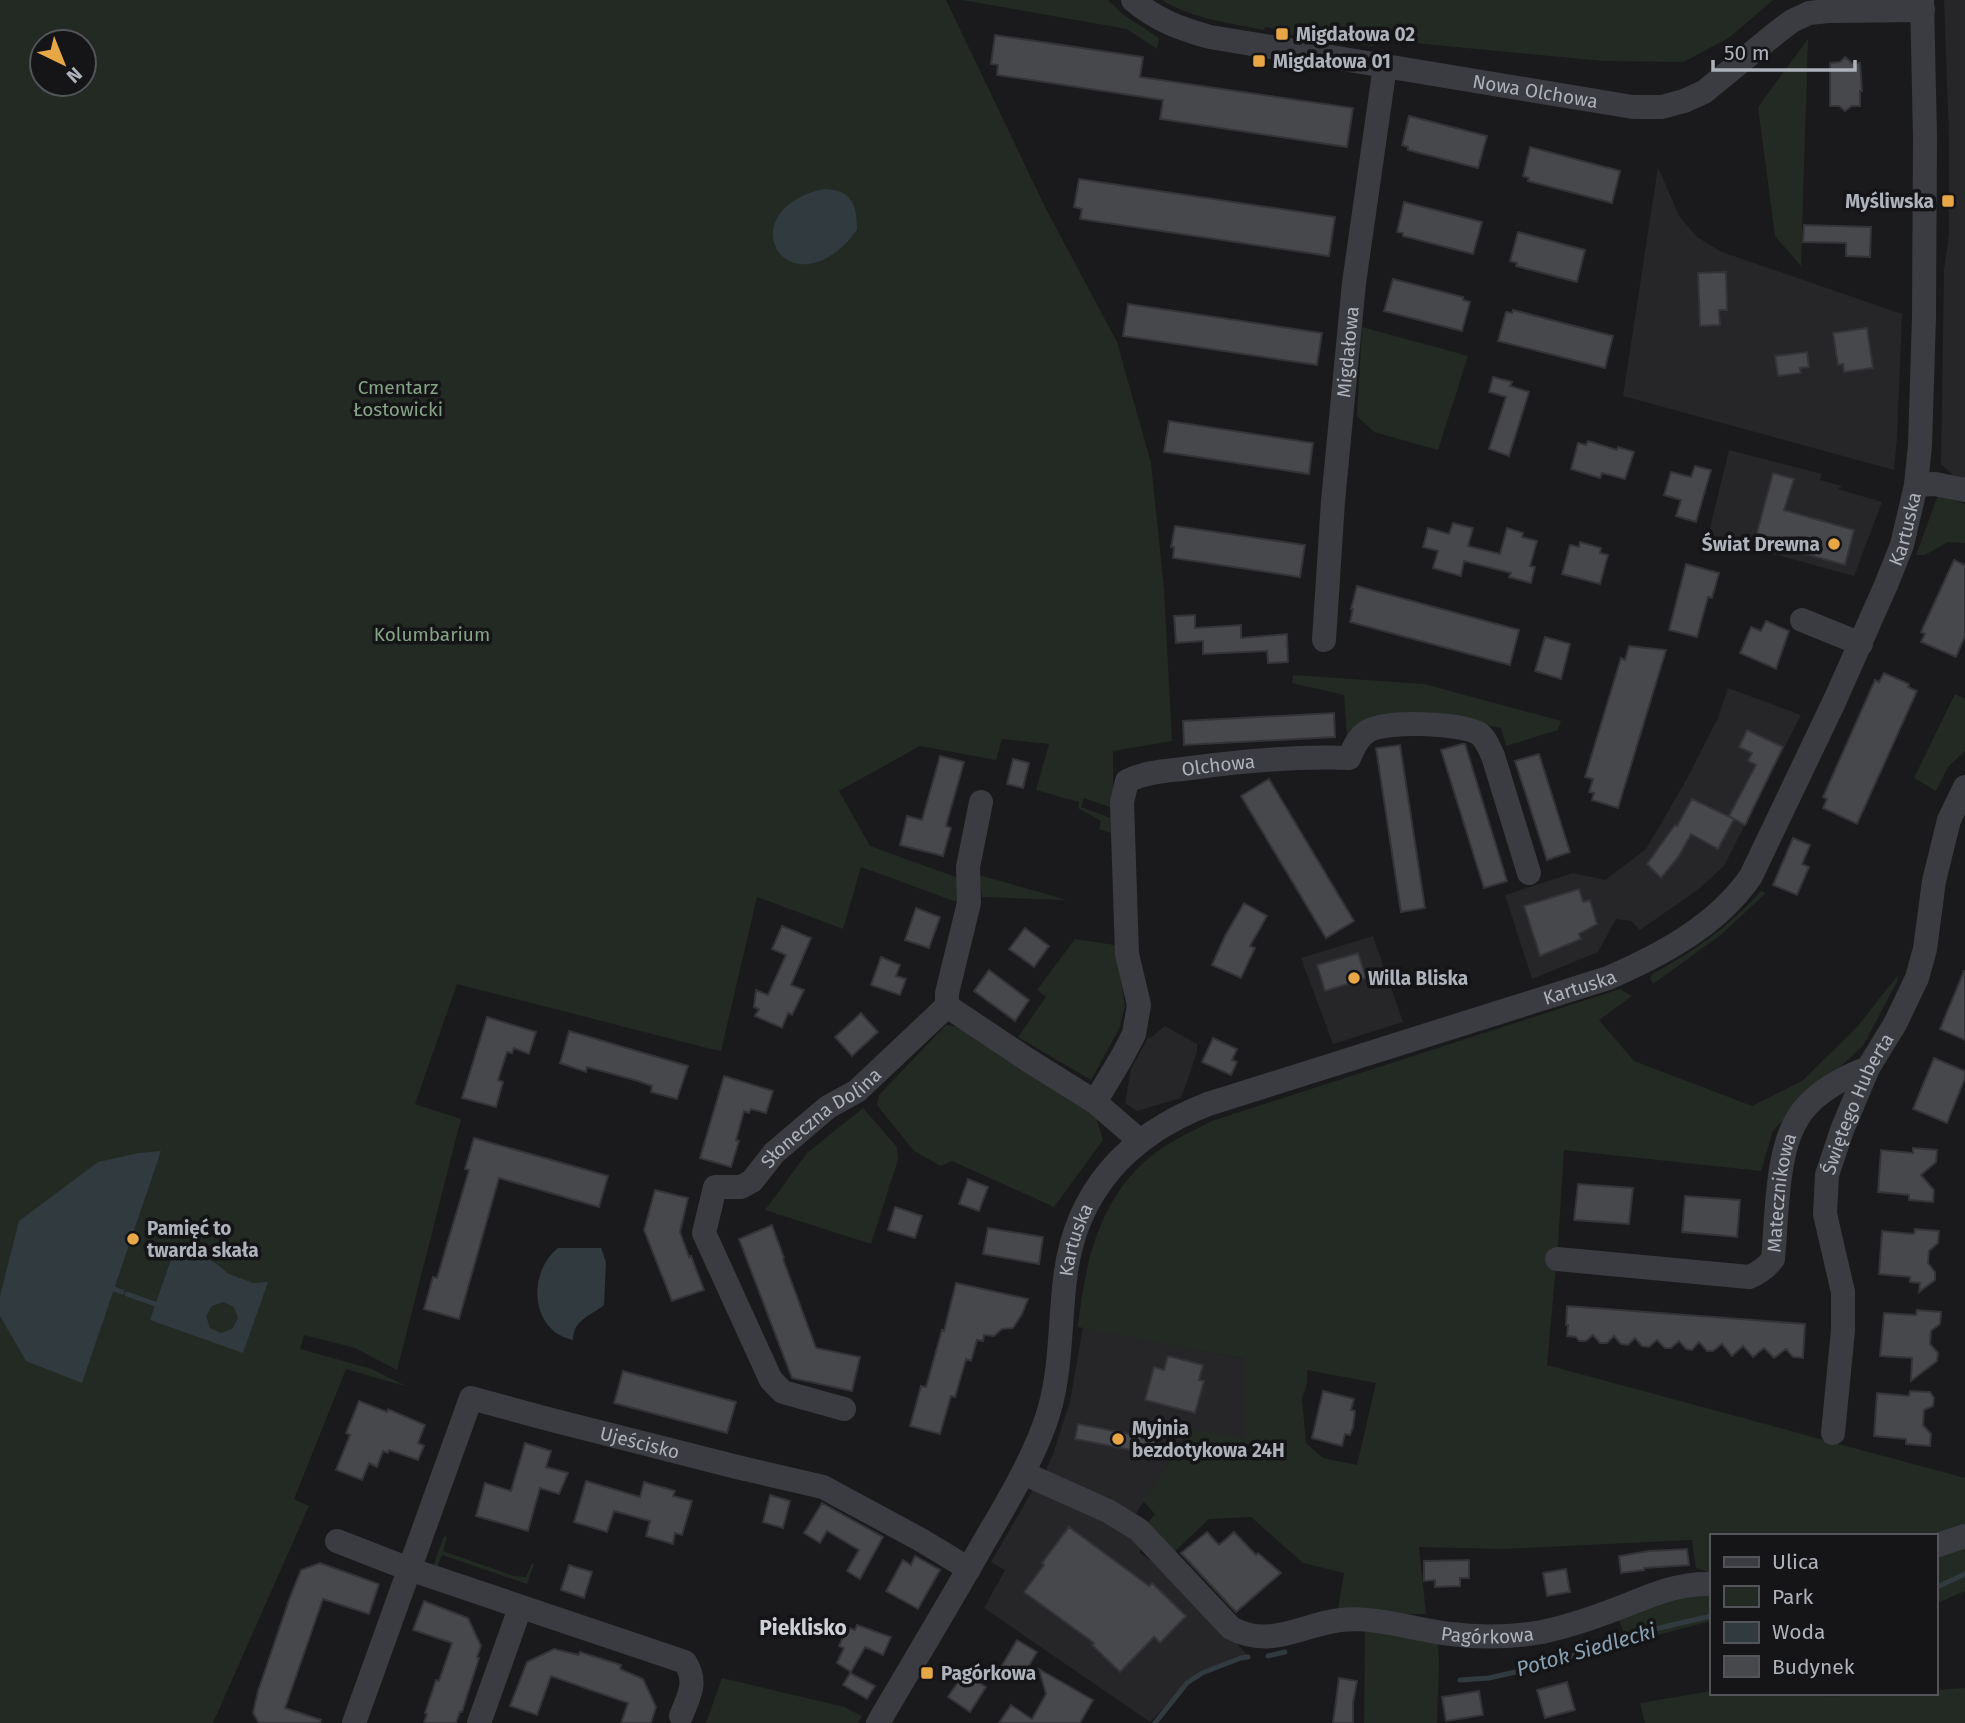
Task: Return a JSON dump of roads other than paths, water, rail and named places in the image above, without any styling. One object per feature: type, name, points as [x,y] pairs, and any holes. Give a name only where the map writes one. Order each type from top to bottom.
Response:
[{"type":"street","name":"Nowa Olchowa","points":[[1133,0],[1163,22],[1210,37],[1633,107],[1662,107],[1704,92],[1776,33],[1809,13],[1923,5]]},
{"type":"street","name":"Kartuska","points":[[878,1723],[1023,1473],[1045,1425],[1055,1384],[1070,1249],[1091,1197],[1121,1156],[1139,1140],[1173,1118],[1208,1104],[1608,978],[1682,940],[1731,901],[1751,876],[1861,644],[1902,545],[1916,485],[1924,317],[1923,5]]},
{"type":"street","name":"Migdałowa","points":[[1324,640],[1333,501],[1354,283],[1385,66]]},
{"type":"street","points":[[1916,485],[1935,484],[1965,490]]},
{"type":"street","points":[[1802,620],[1861,644]]},
{"type":"street","name":"Olchowa","points":[[1094,1102],[1134,1034],[1139,1005],[1127,954],[1122,802],[1127,781],[1142,774],[1216,765],[1325,757],[1349,758],[1362,735],[1380,726],[1426,725],[1470,730],[1480,734],[1493,756],[1529,873]]},
{"type":"street","name":"Świętego Huberta","points":[[1833,1433],[1843,1329],[1843,1292],[1825,1214],[1827,1175],[1868,1068],[1895,1024],[1917,978],[1925,949],[1934,881],[1949,820],[1965,787]]},
{"type":"street","points":[[981,802],[968,867],[969,903],[947,993],[947,1006],[1094,1102],[1139,1140]]},
{"type":"street","name":"Słoneczna Dolina","points":[[844,1409],[783,1392],[771,1380],[704,1233],[715,1187],[741,1187],[752,1181],[774,1153],[828,1107],[857,1091],[947,1006]]},
{"type":"street","name":"Matecznikowa","points":[[1557,1259],[1749,1277],[1759,1273],[1773,1259],[1787,1142],[1796,1120],[1806,1107],[1835,1083],[1868,1068]]},
{"type":"street","name":"Ujeścisko","points":[[354,1723],[471,1398],[823,1487],[921,1539],[969,1569]]},
{"type":"street","name":"Pagórkowa","points":[[1023,1473],[1108,1511],[1139,1530],[1231,1628],[1241,1633],[1273,1637],[1341,1620],[1373,1620],[1451,1634],[1498,1637],[1543,1632],[1660,1591],[1685,1585],[1710,1584]]},
{"type":"street","points":[[1937,1545],[1965,1536]]},
{"type":"street","points":[[337,1541],[409,1570],[685,1662],[692,1673],[692,1687],[681,1716]]},
{"type":"street","points":[[479,1723],[520,1608]]},
{"type":"water","points":[[823,189],[847,195],[856,213],[857,230],[842,247],[820,261],[800,264],[785,258],[776,246],[773,231],[779,215],[795,200]]},
{"type":"water","points":[[161,1151],[82,1383],[26,1361],[0,1316],[0,1296],[19,1221],[98,1162]]},
{"type":"water","points":[[175,1248],[214,1262],[229,1274],[253,1283],[268,1282],[243,1353],[150,1320]],"holes":[[[223,1302],[234,1307],[238,1318],[232,1329],[221,1333],[210,1328],[206,1316],[212,1306]]]},
{"type":"water","points":[[558,1248],[601,1248],[606,1262],[604,1305],[579,1323],[573,1340],[548,1325],[541,1314],[538,1300],[541,1272]]},
{"type":"waterway","points":[[114,1289],[122,1292]]},
{"type":"waterway","points":[[127,1294],[155,1304]]},
{"type":"waterway","name":"Potok Siedlecki","points":[[1937,1587],[1965,1574]]},
{"type":"waterway","name":"Potok Siedlecki","points":[[1460,1680],[1489,1678],[1524,1670],[1562,1660],[1608,1640],[1710,1616]]},
{"type":"waterway","name":"Potok Siedlecki","points":[[1268,1656],[1285,1652]]},
{"type":"waterway","name":"Potok Siedlecki","points":[[1155,1723],[1187,1683],[1202,1673],[1248,1657]]},
{"type":"place","name":"Migdałowa 02","points":[[1282,34]]},
{"type":"place","name":"Migdałowa 01","points":[[1259,61]]},
{"type":"place","name":"Myśliwska","points":[[1948,201]]},
{"type":"place","name":"Świat Drewna","points":[[1834,544]]},
{"type":"place","name":"Willa Bliska","points":[[1354,978]]},
{"type":"place","name":"Pamięć to twarda skała","points":[[133,1239]]},
{"type":"place","name":"Myjnia bezdotykowa 24H","points":[[1118,1439]]},
{"type":"place","name":"Pagórkowa","points":[[927,1673]]},
{"type":"district","name":"Pieklisko","points":[[803,1628]]},
{"type":"park label","name":"Cmentarz Łostowicki","points":[[398,398]]},
{"type":"park label","name":"Kolumbarium","points":[[432,634]]}]
